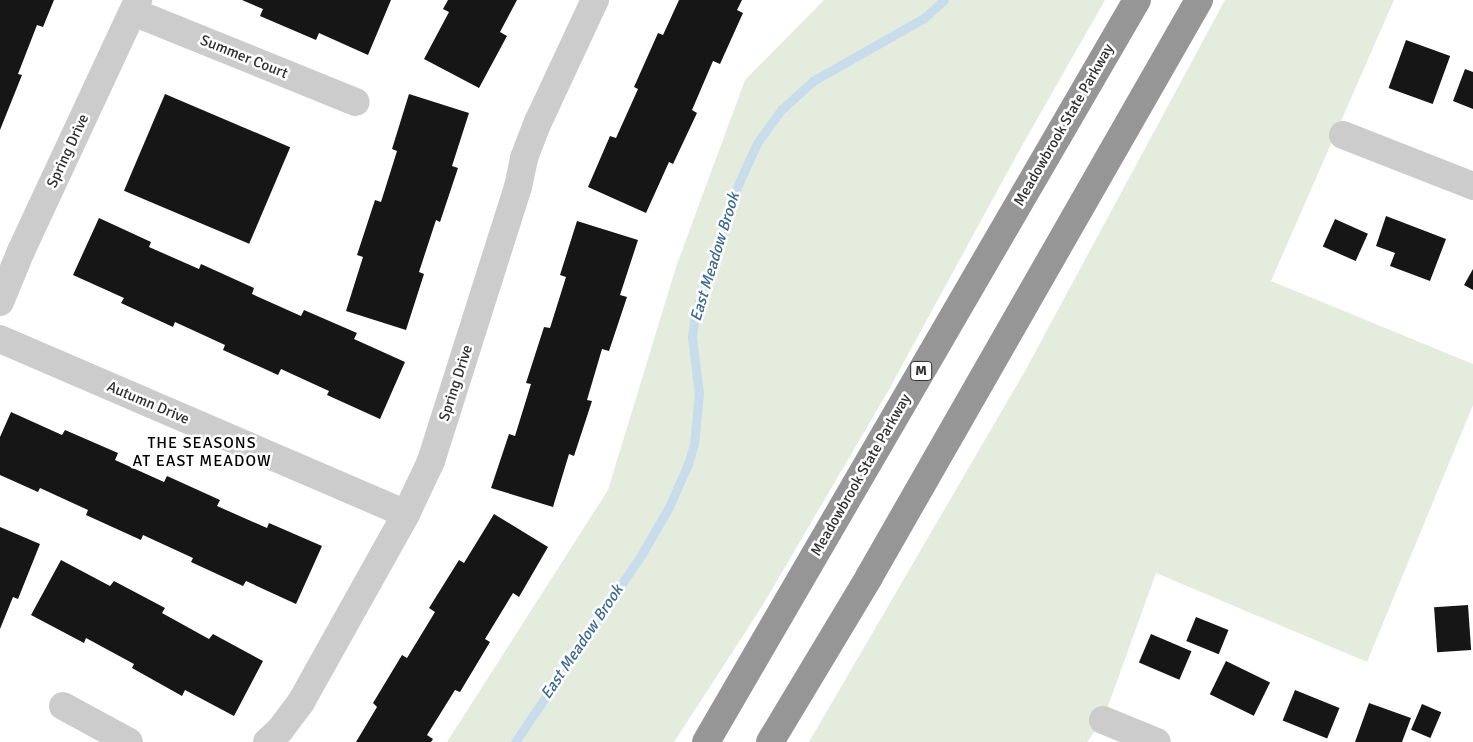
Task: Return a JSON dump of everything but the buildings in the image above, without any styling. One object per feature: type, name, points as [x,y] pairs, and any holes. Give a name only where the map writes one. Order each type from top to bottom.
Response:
[{"type":"highway","name":"Meadowbrook State Parkway","points":[[706,742],[1137,0]]},
{"type":"highway","points":[[770,742],[874,569],[1199,0]]},
{"type":"street","name":"Spring Drive","points":[[268,742],[280,730],[301,702],[406,514],[431,461],[518,187],[524,158],[538,122],[595,0]]},
{"type":"street","name":"Spring Drive","points":[[0,302],[21,251],[136,6]]},
{"type":"street","name":"Summer Court","points":[[136,6],[356,102]]},
{"type":"street","points":[[1343,135],[1473,186]]},
{"type":"street","name":"Autumn Drive","points":[[0,339],[406,514]]},
{"type":"street","points":[[64,706],[129,742]]},
{"type":"street","points":[[1103,720],[1157,742]]},
{"type":"green space","points":[[824,0],[1105,0],[1019,151],[887,393],[761,608],[674,742],[447,742],[608,490],[676,267],[745,80]]},
{"type":"green space","points":[[1225,0],[1394,0],[1271,281],[1473,364],[1473,405],[1367,662],[1156,573],[1103,720],[1087,742],[809,742],[1025,371]]},
{"type":"waterway","name":"East Meadow Brook","points":[[515,742],[643,552],[669,507],[688,464],[694,444],[699,394],[692,337],[695,314],[738,185],[757,143],[781,110],[813,81],[924,18],[944,0]]},
{"type":"district","name":"THE SEASONS AT EAST MEADOW","points":[[202,452]]}]
